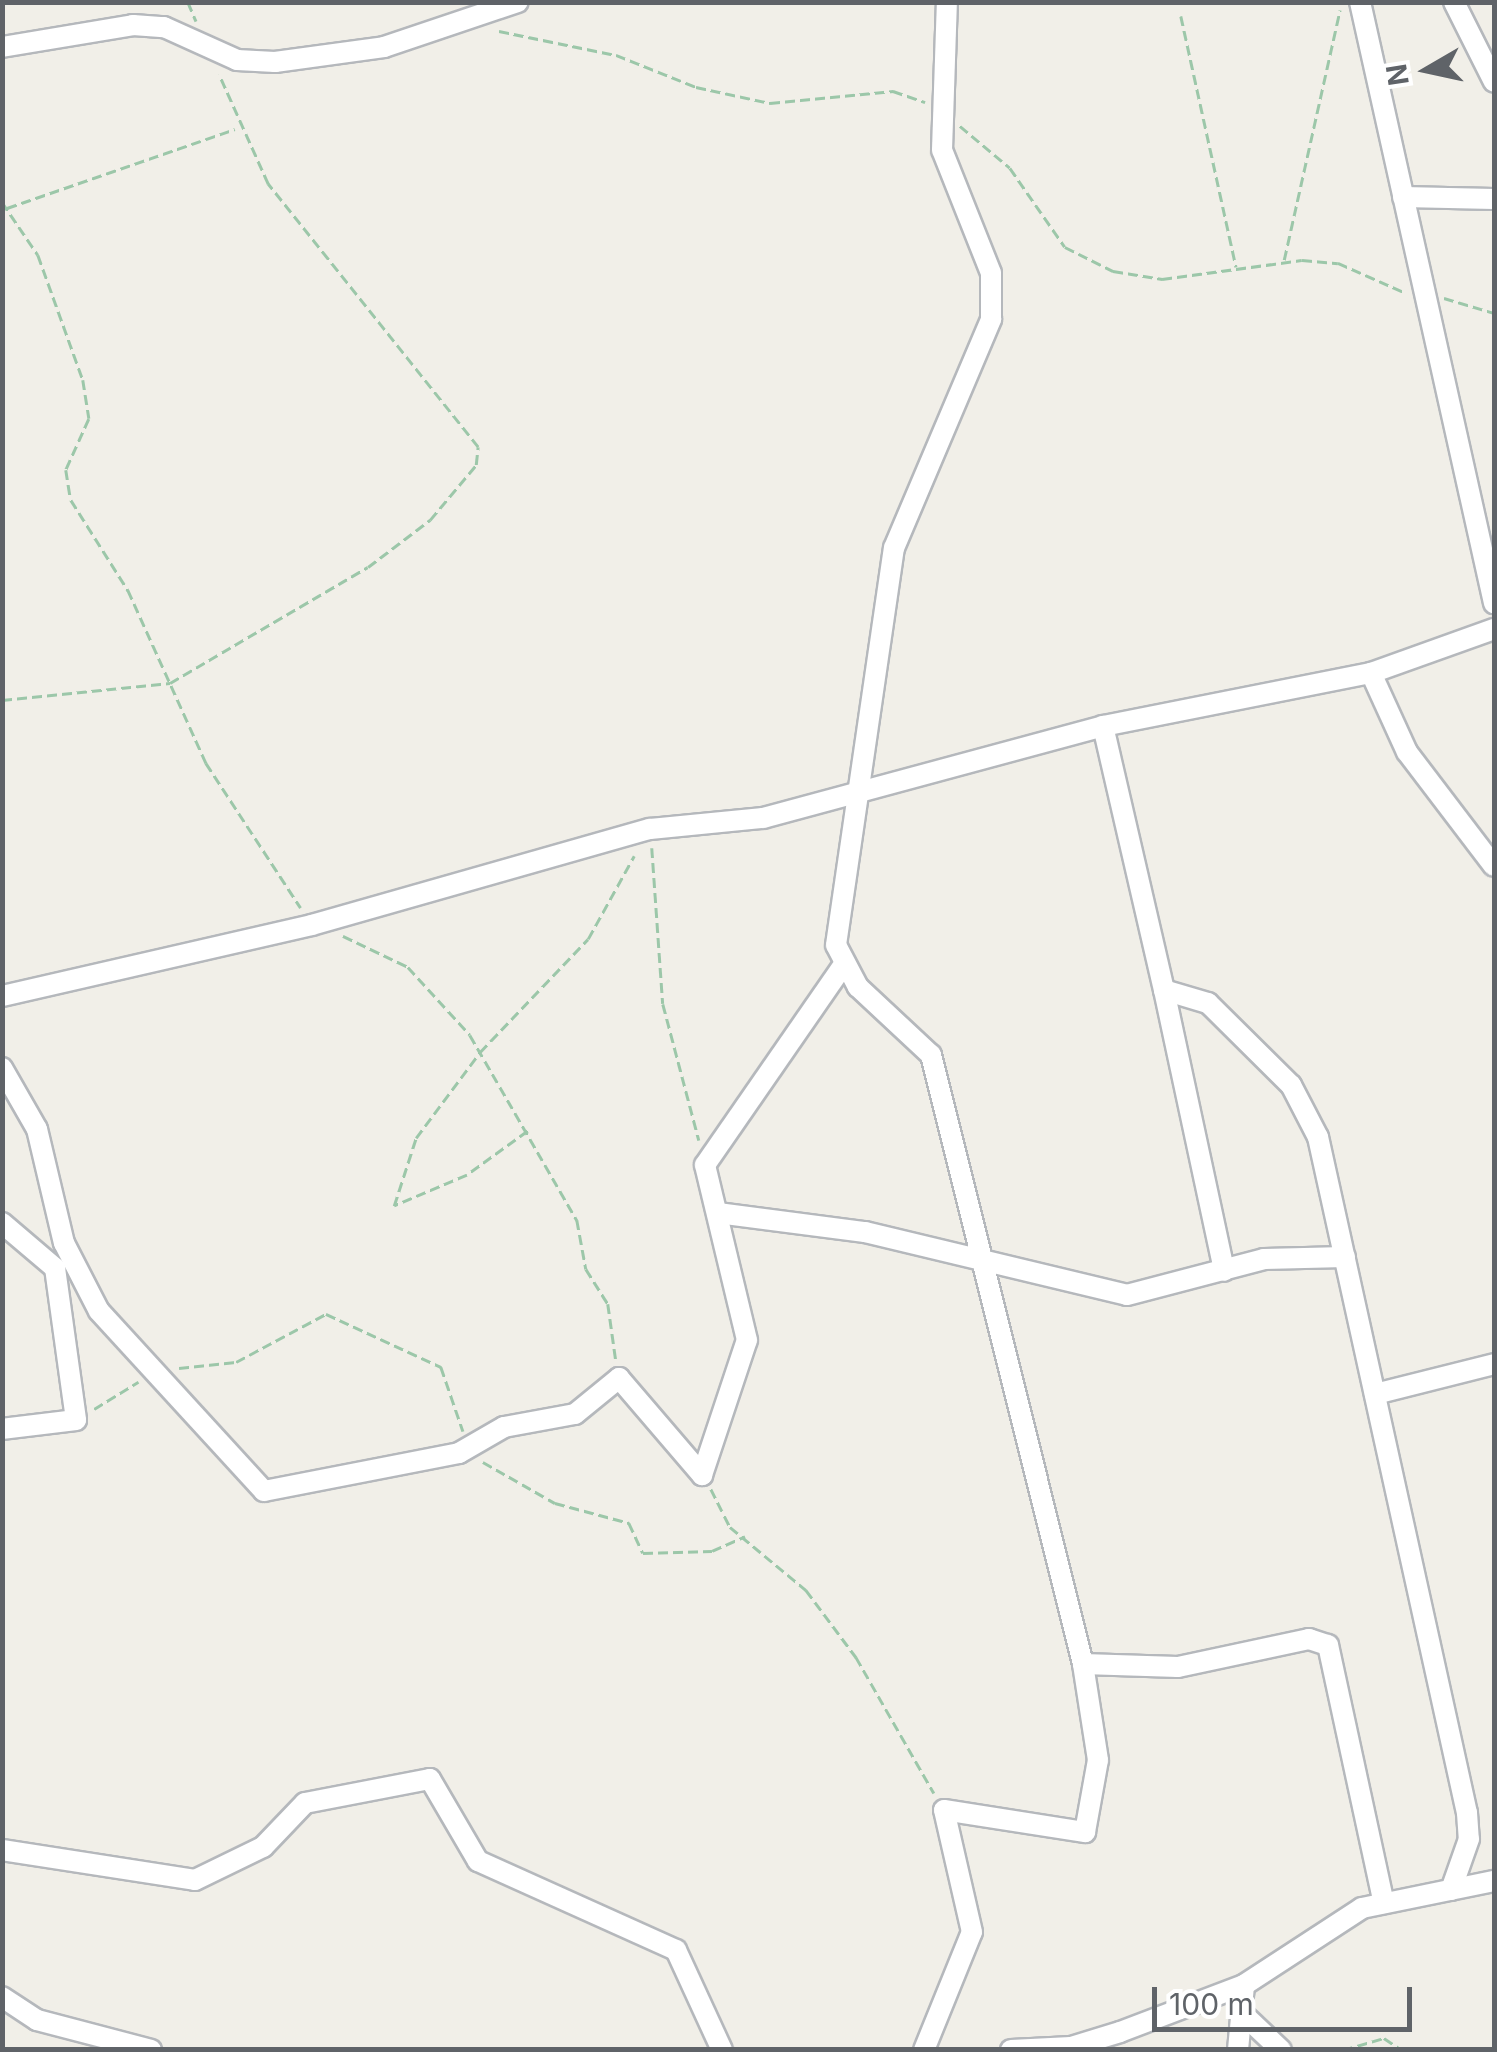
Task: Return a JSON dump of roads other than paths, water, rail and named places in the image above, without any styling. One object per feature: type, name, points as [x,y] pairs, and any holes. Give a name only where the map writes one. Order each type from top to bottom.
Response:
[{"type":"street","points":[[2,47],[133,25],[164,27],[211,51],[252,62],[331,57],[470,22],[518,2]]},
{"type":"street","points":[[924,2050],[972,1932],[944,1810],[1085,1832],[1098,1760],[1083,1664],[932,1055],[844,964],[836,934],[862,796],[894,548],[991,319],[990,274],[950,186],[941,113],[947,2]]},
{"type":"street","points":[[1360,2],[1494,602]]},
{"type":"street","points":[[1454,2],[1494,82]]},
{"type":"street","points":[[1403,197],[1494,199]]},
{"type":"street","points":[[2,996],[312,924],[641,832],[862,796],[1103,726],[1371,673],[1494,630]]},
{"type":"street","points":[[1371,673],[1406,752],[1494,866]]},
{"type":"street","points":[[1103,726],[1224,1270]]},
{"type":"street","points":[[2,1068],[37,1129],[79,1278],[150,1374],[264,1490],[470,1450],[504,1427],[575,1414],[618,1378],[702,1476],[747,1340],[705,1166],[844,964]]},
{"type":"street","points":[[1164,990],[1208,1003],[1307,1106],[1345,1256],[1470,1826],[1451,1890]]},
{"type":"street","points":[[718,1213],[982,1258],[1127,1295],[1281,1257],[1345,1256]]},
{"type":"street","points":[[2,1222],[54,1268],[76,1420],[2,1428]]},
{"type":"street","points":[[1375,1394],[1494,1364]]},
{"type":"street","points":[[1083,1664],[1178,1666],[1309,1639],[1328,1645],[1384,1903]]},
{"type":"street","points":[[2,1850],[195,1880],[252,1855],[305,1803],[430,1779],[478,1861],[676,1950],[722,2050]]},
{"type":"street","points":[[1011,2050],[1070,2047],[1244,1985],[1346,1914],[1494,1881]]},
{"type":"street","points":[[1238,2050],[1246,2016],[1244,1985]]},
{"type":"street","points":[[2,1997],[37,2020],[151,2050]]},
{"type":"street","points":[[1246,2016],[1281,2050]]}]
